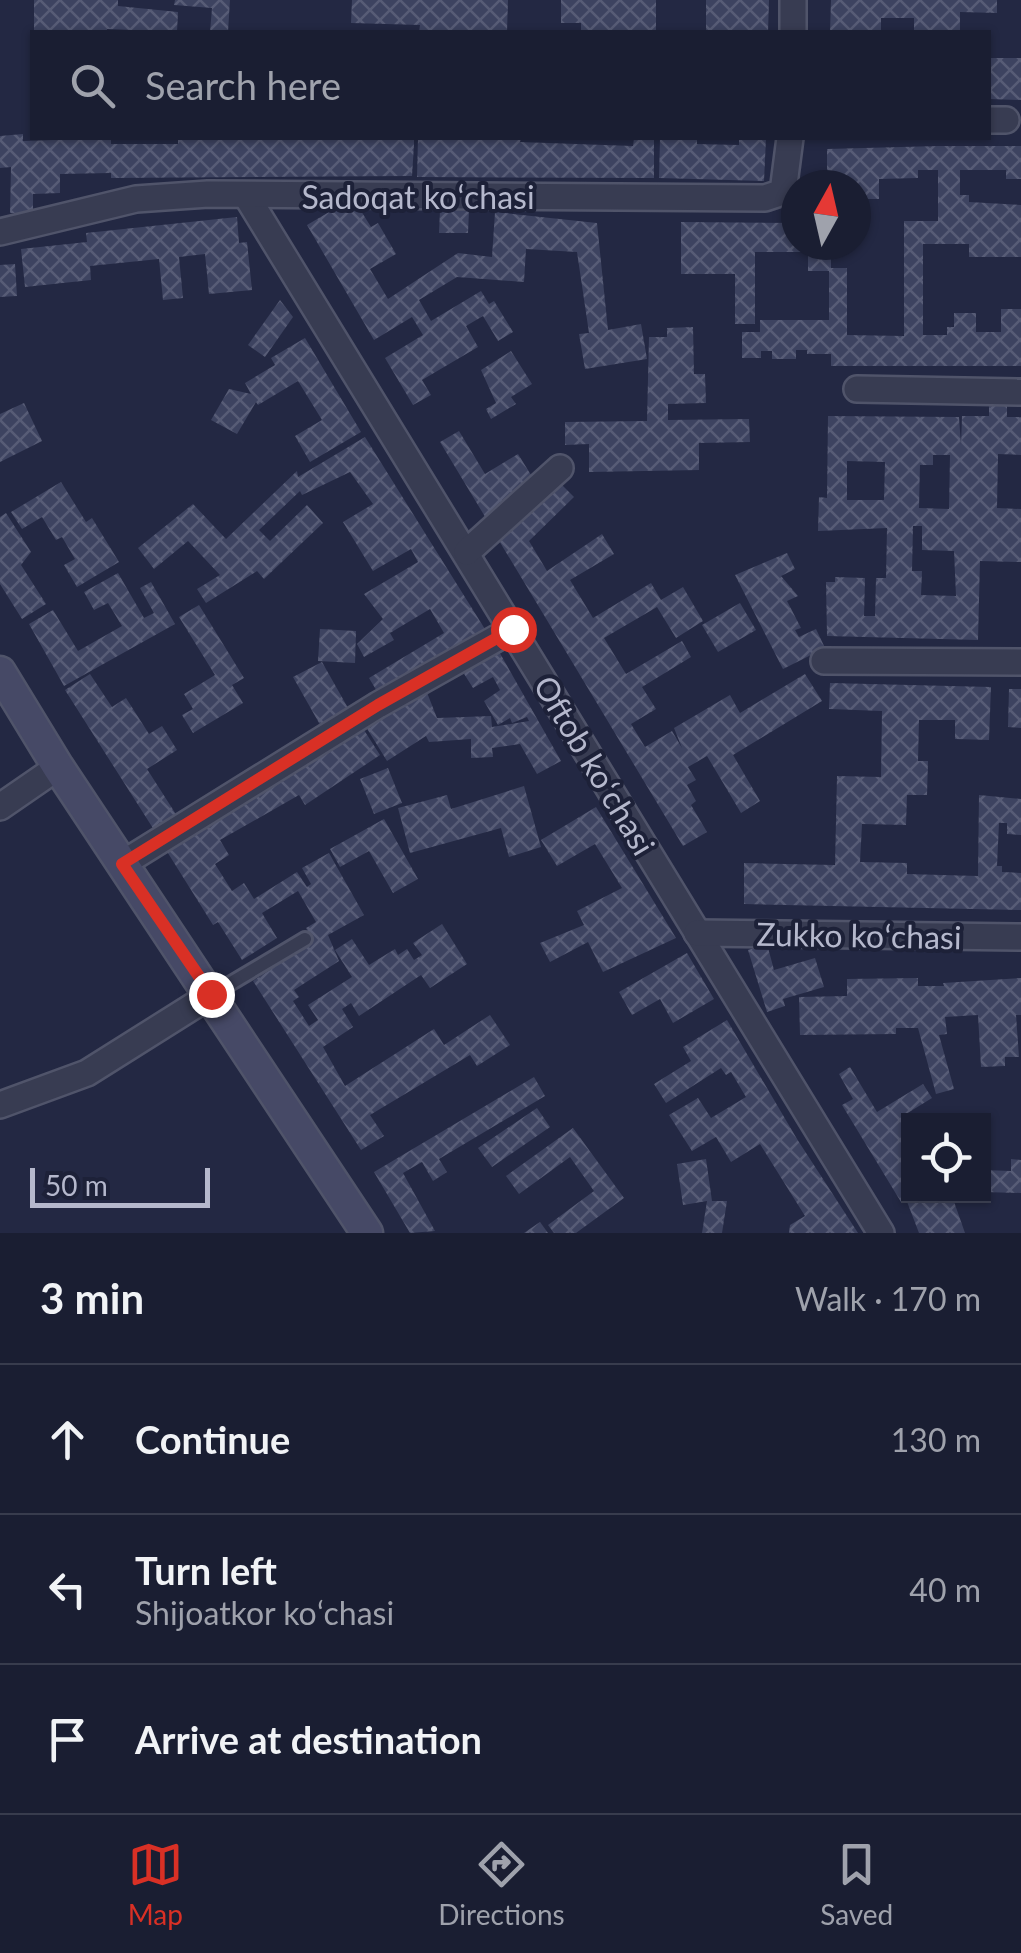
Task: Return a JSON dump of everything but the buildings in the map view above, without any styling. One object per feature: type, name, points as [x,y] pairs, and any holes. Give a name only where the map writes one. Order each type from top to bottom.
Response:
[{"type":"street","points":[[793,0],[793,30]]},
{"type":"street","name":"Sadoqat koʻchasi","points":[[0,232],[136,199],[765,198],[782,192],[787,184],[790,140]]},
{"type":"street","name":"Oftob koʻchasi","points":[[246,196],[881,1233]]},
{"type":"street","points":[[856,390],[1021,392]]},
{"type":"street","points":[[467,552],[560,468]]},
{"type":"street","points":[[122,864],[378,705],[513,629]]},
{"type":"street","points":[[824,662],[1021,662]]},
{"type":"street","points":[[0,672],[58,768],[367,1233]]},
{"type":"street","points":[[0,807],[58,768]]},
{"type":"street","name":"Zukko koʻchasi","points":[[697,933],[1021,937]]},
{"type":"street","points":[[0,1105],[86,1073],[211,994]]},
{"type":"lane","points":[[211,994],[305,940]]},
{"type":"route","points":[[211,994],[122,864],[378,705],[513,629]]}]
